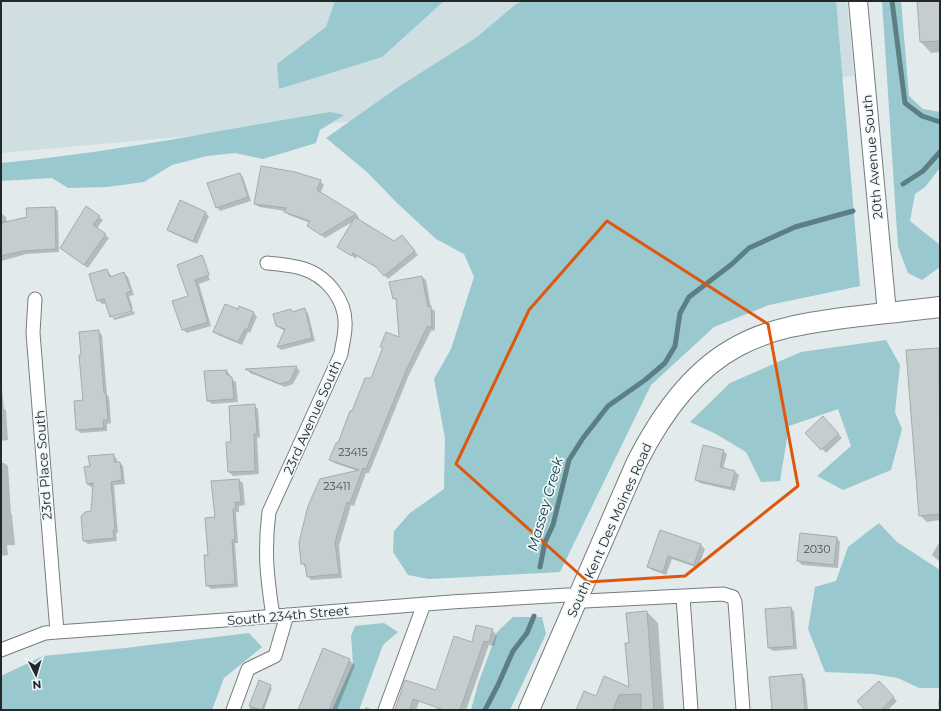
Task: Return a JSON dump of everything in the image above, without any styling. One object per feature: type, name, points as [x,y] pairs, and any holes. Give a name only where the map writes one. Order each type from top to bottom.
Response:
[{"type":"main road","name":"South Kent Des Moines Road","points":[[529,710],[636,464],[648,440],[675,401],[705,370],[737,346],[753,338],[780,329],[804,324],[940,307]]},
{"type":"street","name":"20th Avenue South","points":[[858,1],[887,313]]},
{"type":"street","name":"23rd Avenue South","points":[[268,263],[302,268],[323,278],[334,290],[342,305],[345,326],[340,354],[269,512],[266,536],[266,568],[273,616]]},
{"type":"street","name":"23rd Place South","points":[[35,299],[33,333],[56,632]]},
{"type":"street","name":"South 234th Street","points":[[1,650],[45,633],[56,632],[424,604],[568,595],[585,601],[723,594],[733,597],[735,602],[743,710]]},
{"type":"street","points":[[683,597],[691,710]]},
{"type":"street","points":[[385,710],[424,604]]},
{"type":"street","points":[[234,710],[248,669],[275,656],[287,615]]},
{"type":"highlighted area","points":[[607,221],[768,324],[798,486],[685,576],[588,582],[456,464],[529,310]]},
{"type":"shaded area","points":[[1,1],[847,1],[854,76],[1,153]]},
{"type":"shaded area","points":[[335,1],[444,1],[382,57],[279,89],[277,64],[326,27]]},
{"type":"shaded area","points":[[523,1],[836,1],[860,286],[769,305],[714,327],[651,385],[560,572],[429,579],[408,575],[393,552],[394,531],[410,513],[444,489],[445,438],[434,379],[451,349],[474,277],[464,254],[436,239],[397,203],[367,172],[326,138],[397,88],[477,37],[515,5]]},
{"type":"shaded area","points":[[882,1],[901,1],[909,96],[923,109],[940,112],[940,168],[925,187],[915,194],[910,221],[940,245],[940,267],[922,280],[908,273],[898,247]]},
{"type":"shaded area","points":[[330,112],[344,115],[320,130],[316,143],[263,159],[235,153],[207,156],[172,165],[144,182],[107,187],[68,188],[52,178],[1,181],[1,163],[42,159],[125,147]]},
{"type":"shaded area","points":[[886,340],[900,365],[895,412],[902,429],[891,470],[843,490],[817,476],[851,446],[838,409],[789,426],[780,481],[761,482],[746,452],[716,434],[690,422],[730,383],[801,352]]},
{"type":"shaded area","points":[[879,523],[897,542],[940,570],[940,688],[919,688],[898,678],[873,674],[825,672],[808,629],[815,587],[836,581],[848,547]]},
{"type":"shaded area","points":[[513,617],[542,617],[546,634],[510,710],[471,710],[478,684],[497,632]]},
{"type":"shaded area","points":[[384,623],[398,632],[383,645],[359,710],[332,710],[353,663],[351,636],[355,626]]},
{"type":"shaded area","points":[[249,633],[262,647],[224,678],[212,710],[1,710],[1,676],[43,656]]},
{"type":"building","points":[[917,1],[940,1],[940,41],[920,42]]},
{"type":"building","points":[[261,166],[295,172],[321,180],[317,190],[356,214],[321,235],[307,226],[310,221],[284,212],[286,208],[254,204]]},
{"type":"building","points":[[240,173],[248,197],[216,208],[207,183]]},
{"type":"building","points":[[180,200],[206,212],[193,241],[167,230]]},
{"type":"building","points":[[86,206],[100,216],[93,225],[106,234],[84,265],[60,248]]},
{"type":"building","points":[[55,207],[56,249],[23,251],[1,256],[1,223],[27,217],[26,208]]},
{"type":"building","points":[[355,217],[394,241],[402,235],[415,251],[384,276],[376,267],[353,253],[352,256],[337,247]]},
{"type":"building","points":[[202,255],[209,275],[195,280],[208,322],[182,330],[172,301],[188,296],[177,265]]},
{"type":"building","points":[[107,269],[110,277],[124,272],[131,291],[126,293],[132,311],[110,317],[104,299],[97,301],[89,274]]},
{"type":"building","points":[[422,276],[428,307],[431,306],[432,327],[427,327],[406,371],[366,469],[363,468],[350,503],[347,502],[335,542],[339,574],[307,577],[305,564],[301,564],[299,542],[308,506],[320,479],[359,470],[329,460],[336,443],[338,443],[365,378],[371,378],[383,347],[380,347],[386,332],[399,337],[396,298],[393,299],[389,282]]},
{"type":"building","points":[[225,304],[238,309],[239,306],[254,312],[247,330],[245,329],[238,342],[213,332]]},
{"type":"building","points":[[305,308],[312,338],[277,347],[285,329],[276,326],[273,314],[291,309],[292,312]]},
{"type":"building","points":[[99,330],[104,393],[106,393],[108,420],[103,420],[104,428],[76,430],[74,401],[83,400],[79,355],[81,355],[79,332]]},
{"type":"building","points":[[939,348],[940,514],[919,516],[906,350]]},
{"type":"building","points":[[297,366],[290,381],[280,384],[245,369]]},
{"type":"building","points":[[227,370],[226,374],[232,377],[234,399],[207,401],[204,371]]},
{"type":"building","points":[[255,404],[257,434],[254,434],[255,471],[228,472],[226,442],[231,442],[229,406]]},
{"type":"building","points":[[823,416],[839,434],[821,450],[805,433]]},
{"type":"building","points":[[703,445],[724,450],[720,467],[735,471],[731,488],[695,480]]},
{"type":"building","points":[[114,454],[114,462],[120,462],[122,480],[111,482],[115,530],[113,530],[114,538],[83,541],[81,516],[85,512],[91,511],[93,483],[87,484],[84,467],[90,466],[88,456]]},
{"type":"building","points":[[239,479],[241,502],[235,502],[236,508],[233,509],[235,540],[232,540],[235,584],[206,586],[204,555],[208,555],[205,518],[215,517],[211,481]]},
{"type":"building","points":[[660,530],[701,544],[694,565],[668,556],[663,572],[647,567]]},
{"type":"building","points":[[800,533],[837,537],[834,565],[797,561]]},
{"type":"building","points":[[791,607],[794,646],[768,648],[765,609]]},
{"type":"building","points":[[647,611],[654,710],[641,710],[641,694],[619,695],[613,710],[576,710],[584,691],[596,696],[604,676],[629,687],[625,643],[629,643],[626,613]]},
{"type":"building","points":[[476,625],[493,629],[489,642],[484,641],[460,710],[444,710],[413,699],[410,710],[395,710],[405,680],[436,690],[454,636],[472,642]]},
{"type":"building","points":[[323,648],[350,659],[329,710],[298,710]]},
{"type":"building","points":[[802,674],[805,710],[772,710],[769,677]]},
{"type":"building","points":[[259,680],[271,685],[262,710],[249,706]]},
{"type":"building","points":[[879,681],[894,697],[881,710],[865,710],[857,701]]},
{"type":"waterway","name":"Massey Creek","points":[[892,1],[905,103],[922,116],[940,122]]},
{"type":"waterway","name":"Massey Creek","points":[[903,184],[923,171],[940,152]]},
{"type":"waterway","name":"Massey Creek","points":[[540,567],[545,542],[553,525],[569,460],[583,438],[608,406],[645,380],[665,363],[675,346],[680,313],[689,297],[732,264],[749,248],[795,227],[853,211]]},
{"type":"waterway","name":"Massey Creek","points":[[485,710],[513,651],[527,633],[534,616]]}]
